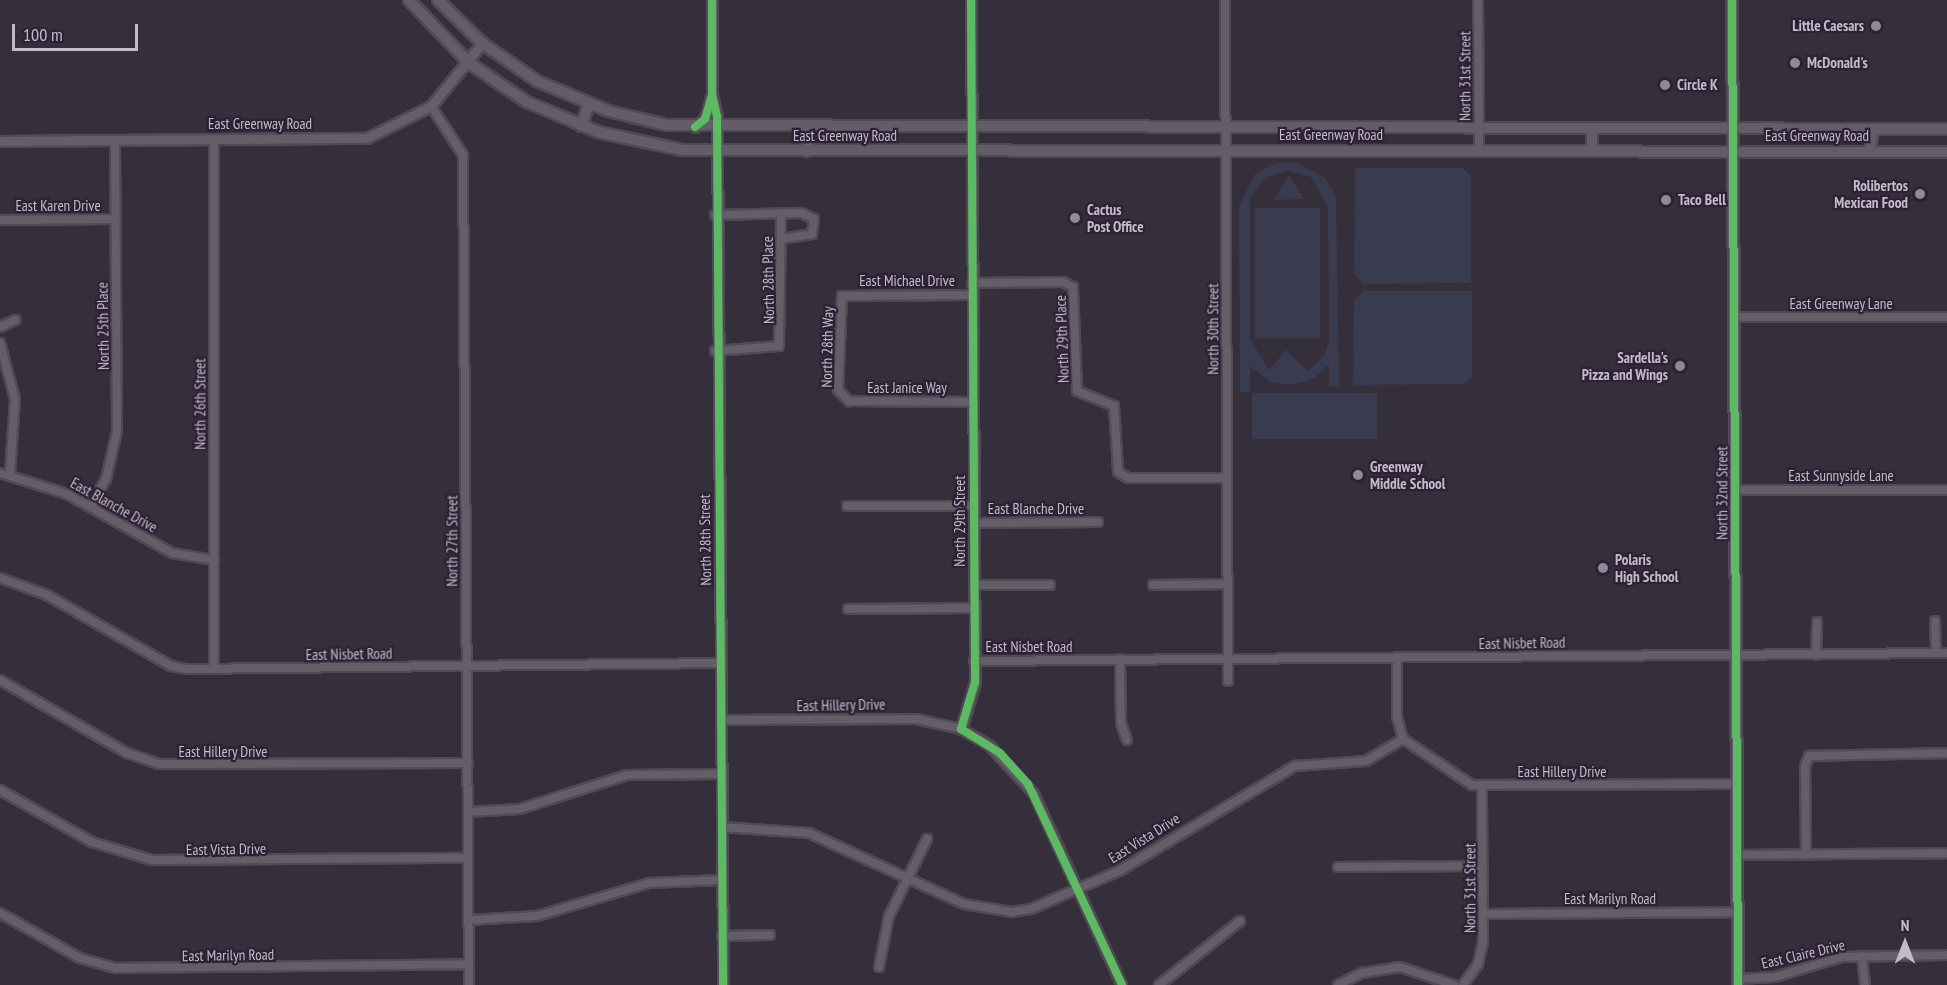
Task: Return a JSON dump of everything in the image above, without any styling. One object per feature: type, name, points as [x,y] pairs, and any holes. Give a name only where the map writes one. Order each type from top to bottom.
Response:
[{"type":"main road","name":"East Greenway Road","points":[[409,0],[470,63],[527,102],[581,126],[657,146],[715,152],[1226,150],[1947,152]]},
{"type":"main road","name":"East Greenway Road","points":[[438,0],[482,43],[537,81],[589,104],[630,117],[716,129],[1947,129]]},
{"type":"main road","name":"North 32nd Street","points":[[1732,0],[1738,982]]},
{"type":"main road","points":[[581,126],[589,104]]},
{"type":"main road","points":[[1592,128],[1592,151]]},
{"type":"main road","points":[[807,151],[810,129]]},
{"type":"main road","points":[[1870,152],[1873,129]]},
{"type":"street","name":"North 28th Street","points":[[712,0],[712,95],[716,129],[715,351],[723,985]]},
{"type":"street","name":"North 29th Street","points":[[961,729],[973,693],[974,661],[971,0]]},
{"type":"street","name":"North 30th Street","points":[[1225,0],[1228,658]]},
{"type":"street","name":"North 31st Street","points":[[1478,0],[1479,151]]},
{"type":"street","name":"East Greenway Road","points":[[0,141],[367,138],[431,106],[470,63],[482,43]]},
{"type":"street","name":"North 28th Street","points":[[695,127],[705,119],[712,95]]},
{"type":"street","name":"North 27th Street","points":[[431,106],[463,155],[469,985]]},
{"type":"street","name":"North 25th Place","points":[[91,507],[106,479],[117,431],[115,140]]},
{"type":"street","name":"North 26th Street","points":[[213,140],[214,669]]},
{"type":"street","points":[[714,215],[781,213],[810,216],[814,227],[806,237],[781,238]]},
{"type":"street","name":"North 28th Place","points":[[715,351],[779,346],[781,213]]},
{"type":"street","name":"East Karen Drive","points":[[0,220],[115,219]]},
{"type":"street","name":"East Michael Drive","points":[[972,283],[1063,282],[1073,287]]},
{"type":"street","name":"North 29th Place","points":[[1073,287],[1077,391],[1114,406],[1118,472],[1128,478],[1227,478]]},
{"type":"street","name":"East Michael Drive","points":[[842,296],[972,295]]},
{"type":"street","name":"North 28th Way","points":[[841,399],[842,296]]},
{"type":"street","name":"East Greenway Lane","points":[[1735,317],[1947,317]]},
{"type":"street","points":[[0,327],[15,320]]},
{"type":"street","points":[[0,343],[15,399],[10,474]]},
{"type":"street","name":"East Janice Way","points":[[841,399],[973,402]]},
{"type":"street","name":"East Blanche Drive","points":[[0,473],[10,474],[91,507],[172,553],[214,560]]},
{"type":"street","name":"East Sunnyside Lane","points":[[1735,490],[1947,490]]},
{"type":"street","name":"East Blanche Drive","points":[[847,506],[974,506]]},
{"type":"street","name":"East Blanche Drive","points":[[974,523],[1098,522]]},
{"type":"street","name":"East Nisbet Road","points":[[0,578],[47,595],[171,666],[214,669],[720,663]]},
{"type":"street","points":[[1153,585],[1228,584]]},
{"type":"street","points":[[974,585],[1050,585]]},
{"type":"street","points":[[848,609],[974,608]]},
{"type":"street","points":[[1935,621],[1936,653]]},
{"type":"street","points":[[1816,655],[1817,622]]},
{"type":"street","name":"East Nisbet Road","points":[[974,661],[1947,653]]},
{"type":"street","points":[[1397,657],[1397,717],[1403,739]]},
{"type":"street","points":[[1228,658],[1228,681]]},
{"type":"street","points":[[1120,659],[1121,723],[1127,741]]},
{"type":"street","name":"East Hillery Drive","points":[[0,680],[127,753],[159,764],[468,762]]},
{"type":"street","name":"East Hillery Drive","points":[[721,720],[903,718],[961,729]]},
{"type":"street","points":[[961,729],[999,753],[1028,784],[1122,985]]},
{"type":"street","name":"East Hillery Drive","points":[[1403,739],[1463,782],[1482,786],[1736,784]]},
{"type":"street","name":"East Vista Drive","points":[[722,827],[810,833],[964,904],[999,912],[1031,909],[1078,890],[1134,862],[1295,766],[1366,760],[1403,739]]},
{"type":"street","points":[[1806,855],[1804,766],[1809,756],[1947,753]]},
{"type":"street","points":[[468,812],[520,809],[627,776],[721,774]]},
{"type":"street","name":"North 31st Street","points":[[1463,985],[1482,954],[1482,786]]},
{"type":"street","name":"East Vista Drive","points":[[0,790],[92,842],[152,860],[468,858]]},
{"type":"street","points":[[879,967],[889,916],[927,839]]},
{"type":"street","points":[[1737,855],[1947,853]]},
{"type":"street","points":[[1338,867],[1483,866]]},
{"type":"street","points":[[468,920],[537,916],[649,883],[722,880]]},
{"type":"street","name":"East Marilyn Road","points":[[1483,914],[1737,912]]},
{"type":"street","name":"East Marilyn Road","points":[[0,913],[80,958],[116,969],[469,964]]},
{"type":"street","points":[[1159,985],[1240,921]]},
{"type":"street","points":[[722,936],[770,936]]},
{"type":"street","name":"East Claire Drive","points":[[1738,982],[1775,977],[1842,957],[1947,955]]},
{"type":"street","points":[[1862,956],[1865,985]]},
{"type":"street","points":[[1338,985],[1362,973],[1400,967],[1454,985]]},
{"type":"shaded area","points":[[1296,162],[1325,178],[1336,196],[1339,386],[1329,386],[1329,365],[1311,380],[1289,385],[1271,382],[1250,366],[1250,392],[1240,392],[1239,206],[1255,174],[1275,163]],"holes":[[[1288,171],[1311,177],[1328,207],[1329,341],[1325,355],[1308,371],[1286,350],[1269,370],[1250,339],[1250,198],[1266,177]]]},
{"type":"shaded area","points":[[1355,168],[1463,168],[1471,176],[1471,283],[1363,284],[1354,274]]},
{"type":"shaded area","points":[[1288,176],[1303,199],[1274,200]]},
{"type":"shaded area","points":[[1255,208],[1320,208],[1320,338],[1255,338]]},
{"type":"shaded area","points":[[1363,291],[1472,291],[1472,377],[1464,384],[1353,385],[1354,300]]},
{"type":"shaded area","points":[[1252,393],[1377,393],[1377,439],[1252,439]]},
{"type":"cycle path","points":[[695,127],[705,119],[712,95],[712,0]]},
{"type":"cycle path","points":[[971,0],[975,682],[961,729],[1000,753],[1028,784],[1122,985]]},
{"type":"cycle path","points":[[1732,0],[1738,985]]},
{"type":"cycle path","points":[[712,95],[717,117],[723,985]]},
{"type":"place","name":"Little Caesars","points":[[1876,26]]},
{"type":"place","name":"McDonald's","points":[[1795,63]]},
{"type":"place","name":"Circle K","points":[[1665,85]]},
{"type":"place","name":"Rolibertos Mexican Food","points":[[1920,194]]},
{"type":"place","name":"Taco Bell","points":[[1666,200]]},
{"type":"place","name":"Cactus Post Office","points":[[1075,218]]},
{"type":"place","name":"Sardella's Pizza and Wings","points":[[1680,366]]},
{"type":"place","name":"Greenway Middle School","points":[[1358,475]]},
{"type":"place","name":"Polaris High School","points":[[1603,568]]}]
